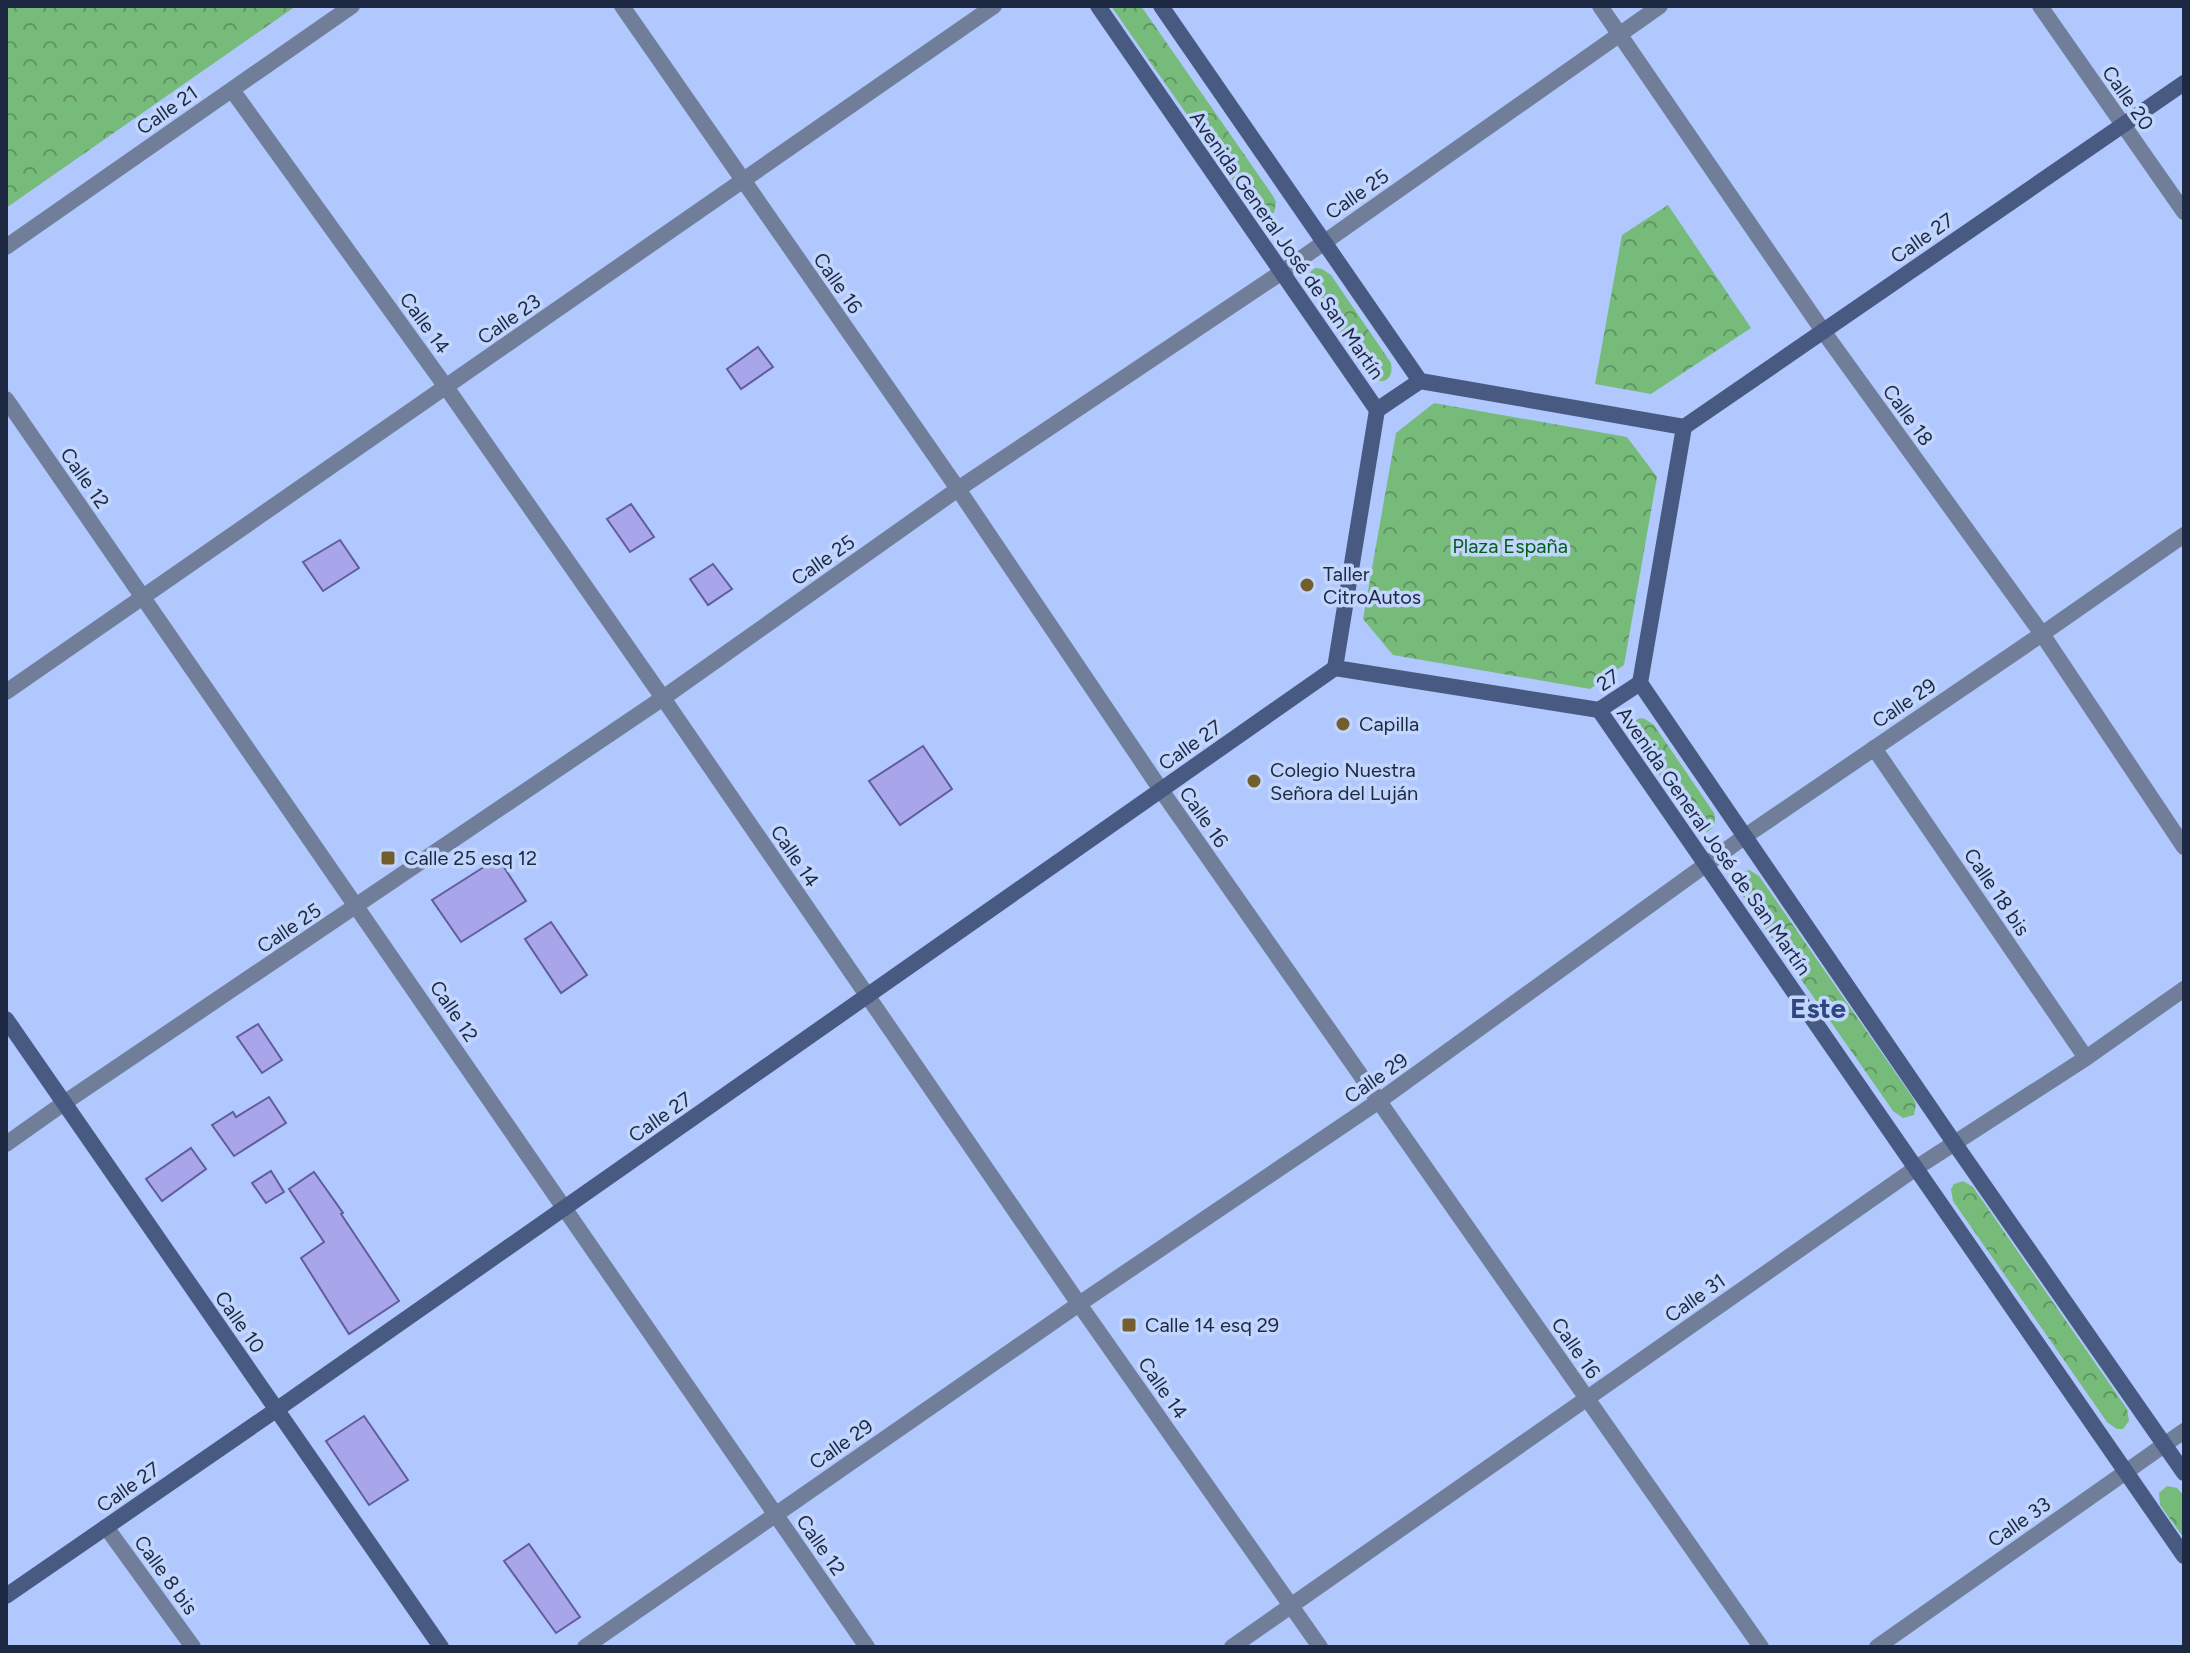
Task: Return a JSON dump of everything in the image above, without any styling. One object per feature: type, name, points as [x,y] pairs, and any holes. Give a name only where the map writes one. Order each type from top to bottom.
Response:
[{"type":"main road","name":"Avenida General José de San Martín","points":[[1098,6],[1377,410],[1335,668],[1599,710],[2184,1556]]},
{"type":"main road","name":"Avenida General José de San Martín","points":[[1161,6],[1420,381]]},
{"type":"main road","name":"Calle 27","points":[[1684,427],[2184,83]]},
{"type":"main road","points":[[1377,410],[1420,381],[1684,427]]},
{"type":"main road","name":"Avenida General José de San Martín","points":[[1684,427],[1640,683],[2184,1473]]},
{"type":"main road","name":"Calle 27","points":[[6,1596],[1335,668]]},
{"type":"main road","name":"27","points":[[1599,710],[1640,683]]},
{"type":"main road","name":"Calle 10","points":[[6,1019],[441,1647]]},
{"type":"street","name":"Calle 21","points":[[6,247],[352,6]]},
{"type":"street","name":"Calle 16","points":[[622,6],[958,489],[1161,790],[1761,1647]]},
{"type":"street","name":"Calle 23","points":[[6,692],[994,6]]},
{"type":"street","name":"Calle 18","points":[[1600,6],[1823,331],[2042,634],[2184,847]]},
{"type":"street","name":"Calle 25","points":[[6,1144],[663,698],[958,489],[1282,272],[1660,6]]},
{"type":"street","name":"Calle 20","points":[[2040,6],[2184,212]]},
{"type":"street","name":"Calle 14","points":[[232,90],[446,387],[866,997],[1320,1647]]},
{"type":"street","name":"Calle 12","points":[[6,399],[867,1647]]},
{"type":"street","name":"Calle 29","points":[[585,1647],[1079,1304],[1379,1101],[1744,837],[2184,535]]},
{"type":"street","name":"Calle 18 bis","points":[[1874,748],[2086,1058]]},
{"type":"street","name":"Calle 31","points":[[1232,1647],[1916,1168],[2086,1058],[2184,989]]},
{"type":"street","name":"Calle 33","points":[[1877,1647],[2184,1431]]},
{"type":"street","name":"Calle 8 bis","points":[[106,1527],[193,1647]]},
{"type":"green space","points":[[6,6],[296,6],[6,208]]},
{"type":"green space","points":[[1111,6],[1141,6],[1273,196],[1276,202],[1274,213],[1263,215],[1253,209]]},
{"type":"green space","points":[[1668,205],[1751,328],[1651,394],[1595,384],[1622,235]]},
{"type":"green space","points":[[1316,268],[1331,275],[1391,363],[1388,379],[1381,381],[1372,378],[1309,285],[1309,275]]},
{"type":"green space","name":"Plaza España","points":[[1434,403],[1627,437],[1657,477],[1624,665],[1590,689],[1393,655],[1363,619],[1396,433]]},
{"type":"green space","points":[[1640,718],[1654,725],[1714,813],[1714,824],[1707,832],[1695,828],[1633,736],[1632,726]]},
{"type":"green space","points":[[1749,870],[1759,876],[1913,1098],[1916,1104],[1914,1115],[1903,1118],[1893,1111],[1738,889],[1737,878],[1740,873]]},
{"type":"green space","points":[[1963,1181],[1973,1187],[2127,1409],[2129,1421],[2123,1429],[2117,1429],[2107,1422],[1953,1201],[1951,1189],[1954,1184]]},
{"type":"green space","points":[[2167,1486],[2177,1488],[2184,1496],[2184,1538],[2160,1505],[2159,1493]]},
{"type":"building","points":[[758,347],[773,367],[741,389],[727,369]]},
{"type":"building","points":[[631,504],[654,537],[630,552],[607,519]]},
{"type":"building","points":[[340,540],[359,568],[323,591],[303,562]]},
{"type":"building","points":[[713,564],[732,589],[708,605],[690,579]]},
{"type":"building","points":[[923,746],[952,789],[900,825],[869,781]]},
{"type":"building","points":[[498,858],[526,901],[461,942],[432,900]]},
{"type":"building","points":[[551,922],[587,975],[561,993],[525,939]]},
{"type":"building","points":[[258,1024],[282,1060],[262,1073],[237,1037]]},
{"type":"building","points":[[269,1097],[286,1123],[234,1156],[212,1125],[233,1112],[236,1117]]},
{"type":"building","points":[[191,1148],[206,1169],[162,1201],[146,1179]]},
{"type":"building","points":[[271,1171],[284,1192],[266,1203],[252,1183]]},
{"type":"building","points":[[314,1172],[399,1301],[349,1334],[301,1258],[324,1242],[289,1189]]},
{"type":"building","points":[[364,1416],[408,1480],[369,1505],[326,1441]]},
{"type":"building","points":[[529,1544],[580,1617],[556,1633],[504,1561]]},
{"type":"place","name":"Taller CitroAutos","points":[[1307,585]]},
{"type":"place","name":"Capilla","points":[[1343,724]]},
{"type":"place","name":"Colegio Nuestra Señora del Luján","points":[[1254,781]]},
{"type":"place","name":"Calle 25 esq 12","points":[[388,858]]},
{"type":"place","name":"Calle 14 esq 29","points":[[1129,1325]]},
{"type":"district","name":"Este","points":[[1818,1008]]}]
